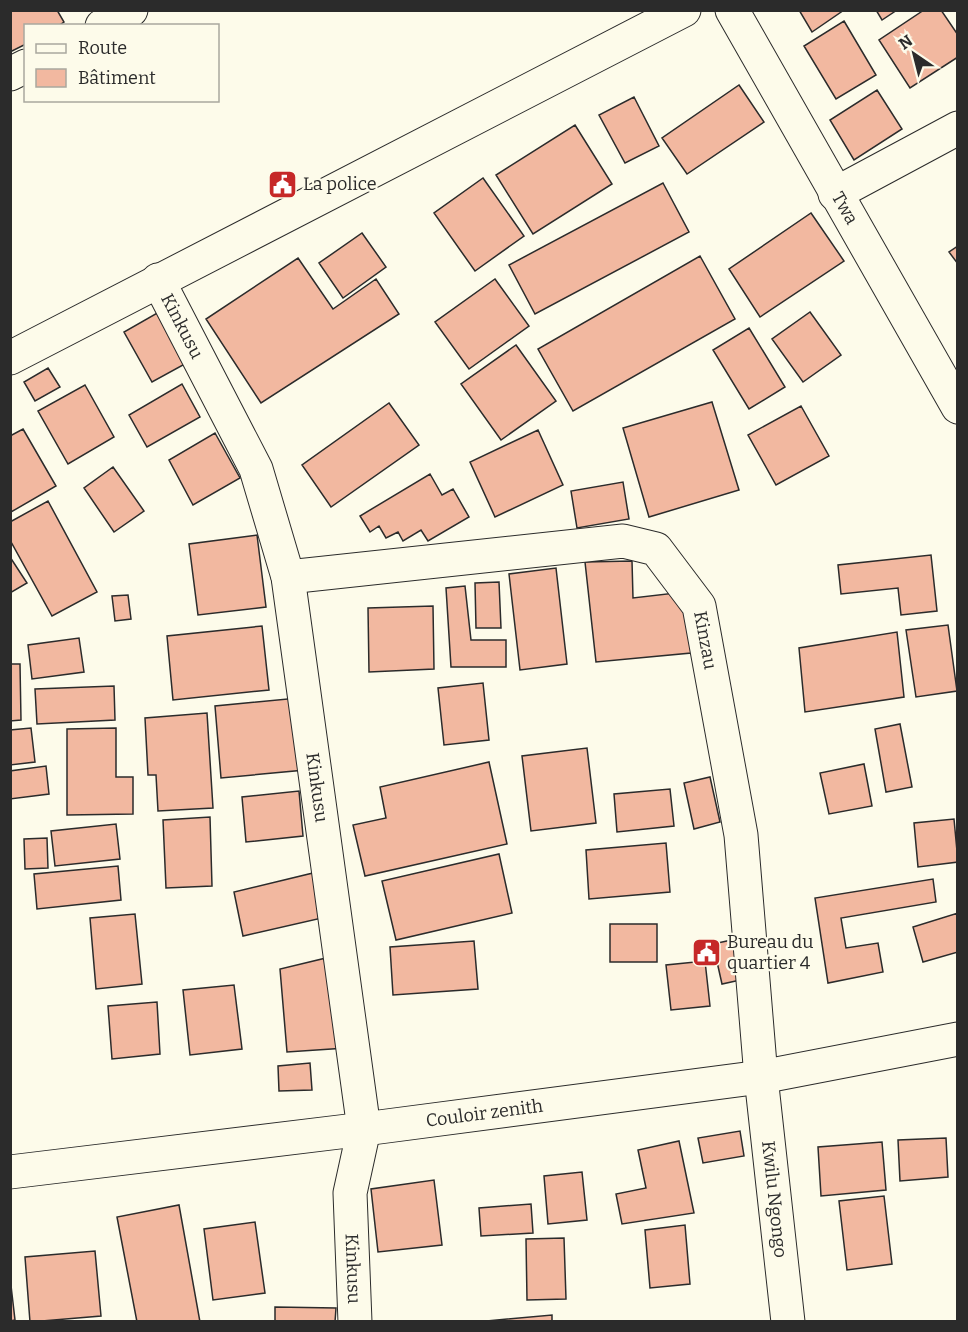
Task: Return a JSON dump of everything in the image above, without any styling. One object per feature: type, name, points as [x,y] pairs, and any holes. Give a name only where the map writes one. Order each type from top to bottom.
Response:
[{"type":"street","points":[[106,24],[131,10]]},
{"type":"street","points":[[10,358],[684,10]]},
{"type":"street","name":"Twa","points":[[732,10],[957,407]]},
{"type":"street","points":[[10,74],[24,67]]},
{"type":"street","points":[[835,194],[957,128]]},
{"type":"street","name":"Kinkusu","points":[[158,280],[256,469],[288,577],[364,1130],[350,1193],[355,1322]]},
{"type":"street","name":"Kinzau","points":[[288,577],[623,541],[656,549],[699,606],[741,835],[761,1077]]},
{"type":"street","name":"Couloir zenith","points":[[10,1172],[364,1130],[761,1077],[957,1039]]},
{"type":"street","name":"Kwilu Ngongo","points":[[761,1077],[788,1322]]},
{"type":"building","points":[[10,10],[57,10],[64,22],[61,24],[24,24],[24,45],[10,52]]},
{"type":"building","points":[[799,10],[844,10],[812,32]]},
{"type":"building","points":[[876,10],[897,10],[882,20]]},
{"type":"building","points":[[924,10],[941,10],[958,35],[958,57],[910,88],[879,40]]},
{"type":"building","points":[[844,21],[876,75],[836,99],[804,46]]},
{"type":"building","points":[[739,85],[764,122],[687,174],[662,138]]},
{"type":"building","points":[[877,90],[902,129],[854,160],[830,120]]},
{"type":"building","points":[[634,97],[659,146],[625,163],[599,115]]},
{"type":"building","points":[[575,125],[612,184],[533,234],[496,175]]},
{"type":"building","points":[[483,178],[524,236],[475,271],[434,213]]},
{"type":"building","points":[[663,183],[689,232],[535,314],[509,265]]},
{"type":"building","points":[[811,213],[844,261],[760,317],[729,269]]},
{"type":"building","points":[[362,233],[386,267],[343,298],[319,263]]},
{"type":"building","points":[[958,246],[958,264],[949,252]]},
{"type":"building","points":[[700,256],[735,319],[573,411],[538,349]]},
{"type":"building","points":[[298,258],[333,309],[376,279],[399,314],[261,403],[206,319]]},
{"type":"building","points":[[495,279],[529,326],[469,369],[435,322]]},
{"type":"building","points":[[166,308],[194,359],[152,382],[124,332]]},
{"type":"building","points":[[810,312],[841,355],[803,382],[772,339]]},
{"type":"building","points":[[749,328],[785,387],[749,409],[713,350]]},
{"type":"building","points":[[516,345],[556,401],[501,440],[461,384]]},
{"type":"building","points":[[48,368],[60,387],[35,401],[24,382]]},
{"type":"building","points":[[182,384],[200,417],[147,447],[129,415]]},
{"type":"building","points":[[85,385],[114,437],[68,464],[38,411]]},
{"type":"building","points":[[712,402],[739,490],[649,517],[623,428]]},
{"type":"building","points":[[389,403],[419,445],[331,507],[302,465]]},
{"type":"building","points":[[801,406],[829,456],[776,485],[748,435]]},
{"type":"building","points":[[23,429],[56,486],[11,512],[10,436]]},
{"type":"building","points":[[538,430],[563,485],[495,517],[470,462]]},
{"type":"building","points":[[215,433],[240,478],[193,505],[169,460]]},
{"type":"building","points":[[113,467],[144,511],[114,532],[84,488]]},
{"type":"building","points":[[430,474],[442,495],[453,489],[469,517],[428,541],[421,530],[403,541],[398,532],[386,538],[379,526],[370,532],[360,516]]},
{"type":"building","points":[[623,482],[629,519],[577,528],[571,491]]},
{"type":"building","points":[[48,501],[97,592],[52,616],[10,540],[10,522]]},
{"type":"building","points":[[257,535],[266,607],[198,615],[189,544]]},
{"type":"building","points":[[931,555],[937,611],[901,615],[898,588],[841,594],[838,565]]},
{"type":"building","points":[[10,557],[27,583],[10,593]]},
{"type":"building","points":[[632,561],[633,598],[684,592],[691,653],[596,662],[585,562]]},
{"type":"building","points":[[556,568],[567,664],[520,670],[509,574]]},
{"type":"building","points":[[499,582],[501,628],[476,628],[475,583]]},
{"type":"building","points":[[465,586],[471,640],[506,640],[506,667],[451,667],[446,588]]},
{"type":"building","points":[[128,595],[131,619],[115,621],[112,596]]},
{"type":"building","points":[[433,606],[434,669],[369,672],[368,608]]},
{"type":"building","points":[[948,625],[957,691],[916,697],[906,630]]},
{"type":"building","points":[[262,626],[269,690],[173,700],[167,636]]},
{"type":"building","points":[[897,632],[904,697],[805,712],[799,648]]},
{"type":"building","points":[[79,638],[84,672],[32,679],[28,645]]},
{"type":"building","points":[[10,664],[20,664],[21,720],[10,721]]},
{"type":"building","points":[[483,683],[489,740],[444,745],[438,688]]},
{"type":"building","points":[[114,686],[115,720],[37,724],[35,689]]},
{"type":"building","points":[[298,698],[305,770],[221,778],[215,706]]},
{"type":"building","points":[[207,713],[213,808],[158,811],[156,775],[148,775],[145,718]]},
{"type":"building","points":[[900,724],[912,787],[886,792],[875,729]]},
{"type":"building","points":[[31,728],[35,762],[10,765],[10,730]]},
{"type":"building","points":[[116,728],[116,777],[133,777],[133,814],[67,815],[67,729]]},
{"type":"building","points":[[587,748],[596,823],[531,831],[522,756]]},
{"type":"building","points":[[489,762],[507,844],[365,876],[353,825],[386,818],[380,787]]},
{"type":"building","points":[[864,764],[872,806],[829,814],[820,773]]},
{"type":"building","points":[[46,766],[49,794],[10,799],[10,771]]},
{"type":"building","points":[[710,777],[720,822],[694,829],[684,783]]},
{"type":"building","points":[[670,789],[674,826],[617,832],[614,794]]},
{"type":"building","points":[[299,791],[303,836],[246,842],[242,797]]},
{"type":"building","points":[[210,817],[212,886],[166,888],[163,820]]},
{"type":"building","points":[[954,819],[958,862],[918,867],[914,823]]},
{"type":"building","points":[[116,824],[120,859],[55,866],[51,831]]},
{"type":"building","points":[[47,838],[48,868],[25,869],[24,839]]},
{"type":"building","points":[[666,843],[670,892],[589,899],[586,850]]},
{"type":"building","points":[[499,854],[512,913],[396,940],[382,881]]},
{"type":"building","points":[[118,866],[121,900],[37,909],[34,874]]},
{"type":"building","points":[[313,873],[322,918],[243,936],[234,892]]},
{"type":"building","points":[[933,879],[936,902],[841,918],[846,948],[878,943],[883,972],[828,983],[815,898]]},
{"type":"building","points":[[958,913],[958,952],[923,962],[913,927]]},
{"type":"building","points":[[135,914],[142,984],[96,989],[90,918]]},
{"type":"building","points":[[610,924],[657,924],[657,962],[610,962]]},
{"type":"building","points":[[736,939],[745,979],[722,984],[713,944]]},
{"type":"building","points":[[474,941],[478,989],[393,995],[390,947]]},
{"type":"building","points":[[326,958],[346,1048],[287,1052],[280,969]]},
{"type":"building","points":[[705,961],[710,1006],[671,1010],[666,965]]},
{"type":"building","points":[[234,985],[242,1049],[190,1055],[183,990]]},
{"type":"building","points":[[157,1002],[160,1054],[112,1059],[108,1006]]},
{"type":"building","points":[[310,1063],[312,1090],[279,1091],[278,1066]]},
{"type":"building","points":[[740,1131],[744,1156],[703,1163],[698,1138]]},
{"type":"building","points":[[946,1138],[948,1177],[900,1181],[898,1140]]},
{"type":"building","points":[[679,1141],[694,1213],[622,1224],[616,1194],[646,1188],[638,1150]]},
{"type":"building","points":[[882,1142],[886,1190],[821,1196],[818,1147]]},
{"type":"building","points":[[582,1172],[587,1220],[548,1224],[544,1176]]},
{"type":"building","points":[[434,1180],[442,1245],[378,1252],[371,1189]]},
{"type":"building","points":[[884,1196],[892,1264],[847,1270],[839,1201]]},
{"type":"building","points":[[531,1204],[533,1233],[481,1236],[479,1208]]},
{"type":"building","points":[[179,1205],[200,1322],[137,1322],[117,1217]]},
{"type":"building","points":[[255,1222],[265,1293],[213,1300],[204,1229]]},
{"type":"building","points":[[685,1225],[690,1284],[650,1288],[645,1230]]},
{"type":"building","points":[[564,1238],[566,1299],[527,1300],[526,1239]]},
{"type":"building","points":[[95,1251],[101,1316],[30,1322],[25,1257]]},
{"type":"building","points":[[10,1277],[15,1320],[10,1321]]},
{"type":"building","points":[[275,1307],[336,1308],[335,1322],[275,1322]]},
{"type":"building","points":[[552,1315],[552,1322],[476,1322]]},
{"type":"place","name":"La police","points":[[282,184]]},
{"type":"place","name":"Bureau du quartier 4","points":[[706,952]]}]
